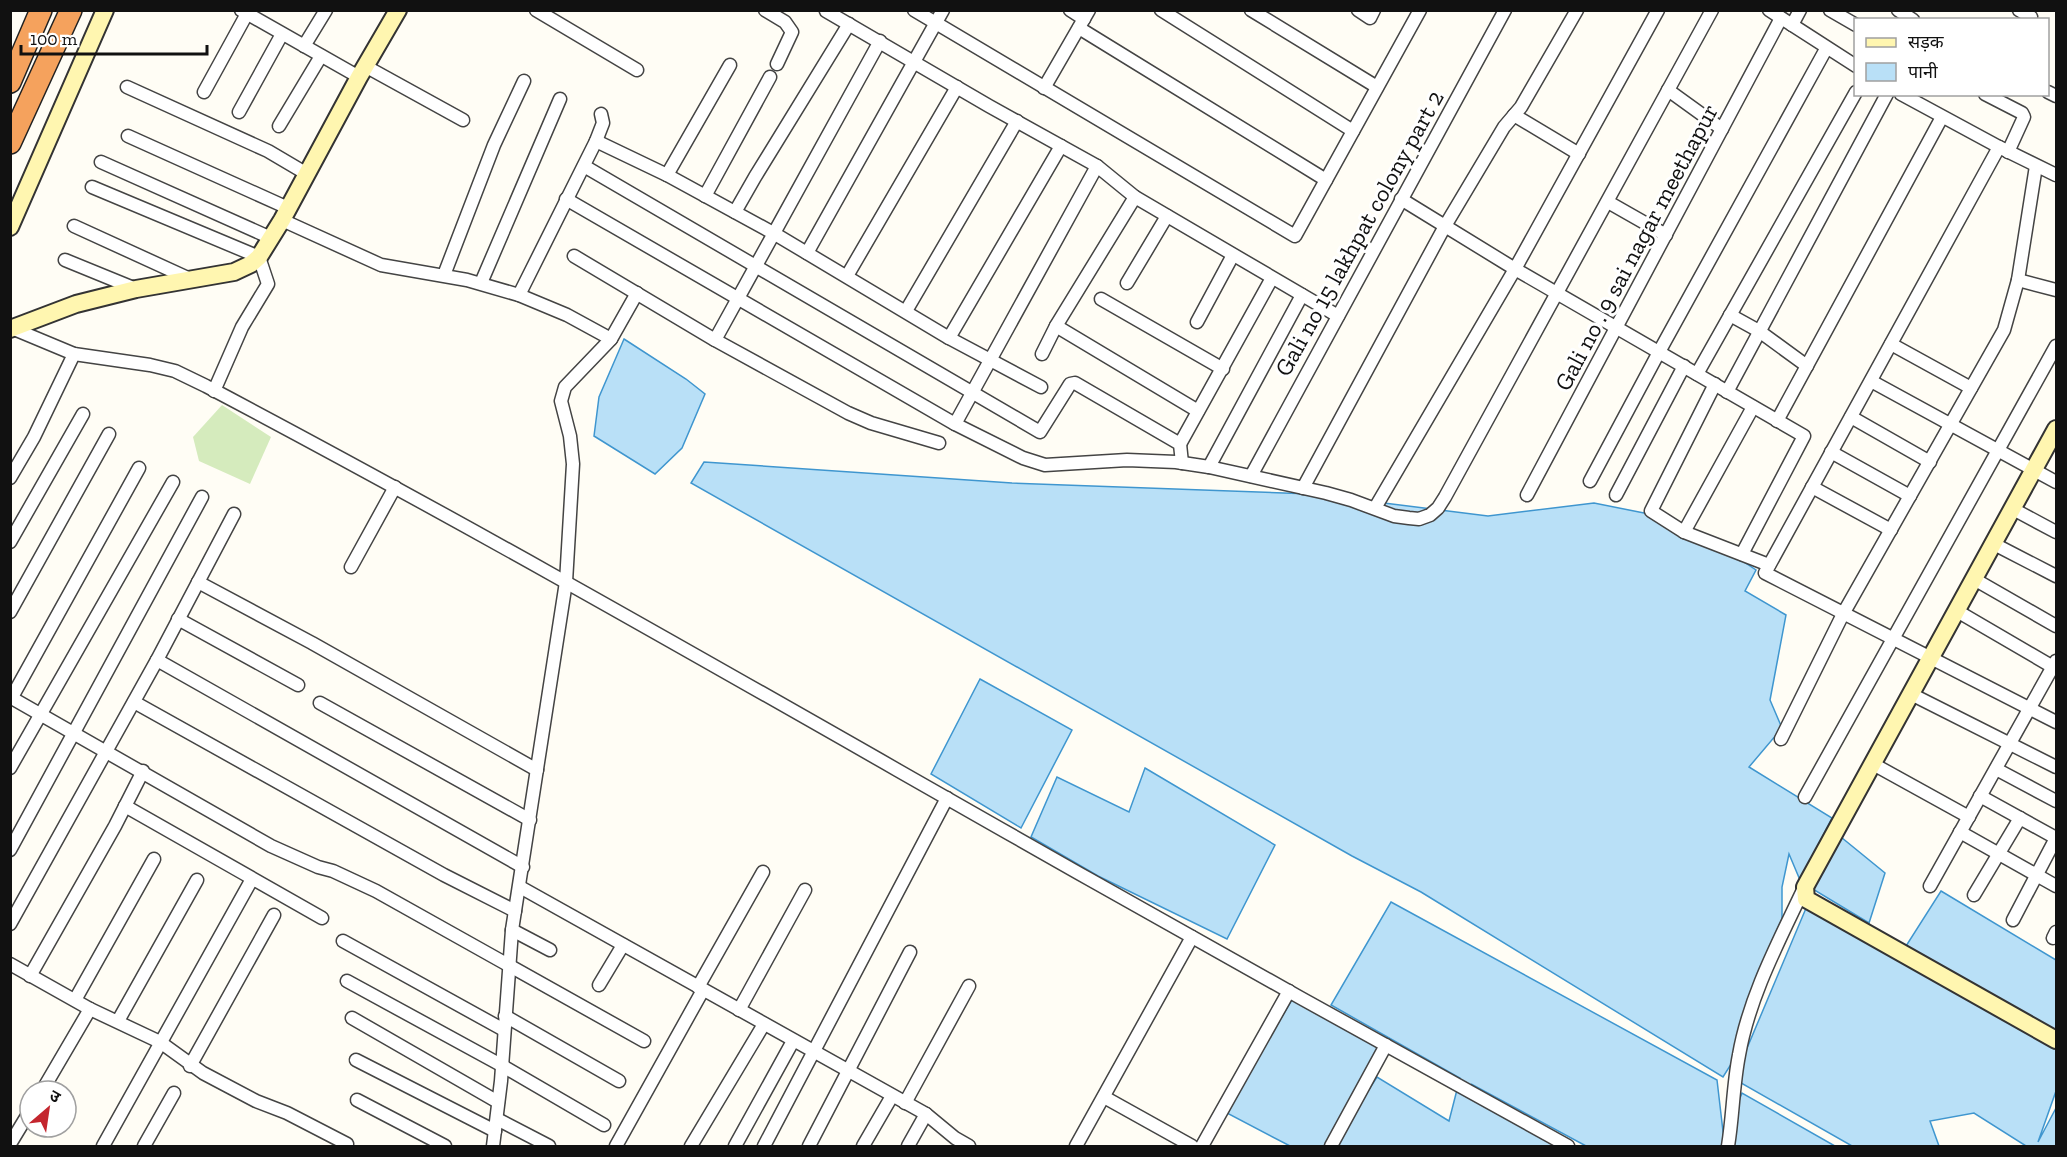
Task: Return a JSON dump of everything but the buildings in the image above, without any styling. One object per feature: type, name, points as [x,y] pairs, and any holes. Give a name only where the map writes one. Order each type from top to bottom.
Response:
[{"type":"highway","points":[[10,82],[41,10]]},
{"type":"highway","points":[[10,143],[71,10]]},
{"type":"street","points":[[10,227],[105,10]]},
{"type":"street","points":[[304,46],[326,10]]},
{"type":"street","points":[[12,329],[76,304],[136,289],[234,272],[251,264],[259,257],[285,214],[398,10]]},
{"type":"street","points":[[536,10],[637,70]]},
{"type":"street","points":[[765,10],[785,22],[792,32],[777,64]]},
{"type":"street","points":[[914,10],[1295,236],[1420,10]]},
{"type":"street","points":[[807,253],[943,10]]},
{"type":"street","points":[[1070,10],[1326,180]]},
{"type":"street","points":[[1161,10],[1353,130]]},
{"type":"street","points":[[1251,10],[1377,87]]},
{"type":"street","points":[[1358,10],[1370,18],[1374,10]]},
{"type":"street","name":"Gali no 15 lakhpat colony part 2","points":[[1251,476],[1505,10]]},
{"type":"street","points":[[1303,488],[1444,226],[1577,10]]},
{"type":"street","points":[[1375,508],[1515,269],[1658,10]]},
{"type":"street","points":[[566,200],[956,424],[1023,458],[1045,465],[1127,460],[1209,467],[1351,500],[1394,516],[1419,519],[1430,515],[1438,508],[1558,294],[1712,10]]},
{"type":"street","points":[[1769,10],[1826,49],[1854,65]]},
{"type":"street","name":"Gali no . 9 sai nagar meethapur","points":[[1527,495],[1722,129],[1787,22],[1800,10]]},
{"type":"street","points":[[1830,10],[1854,24]]},
{"type":"street","points":[[2019,10],[2031,18]]},
{"type":"street","points":[[826,11],[1096,166],[1135,197],[1338,316]]},
{"type":"street","points":[[204,92],[246,12],[321,56],[362,72],[463,120]]},
{"type":"street","points":[[1044,88],[1084,19]]},
{"type":"street","points":[[735,213],[849,24]]},
{"type":"street","points":[[239,112],[282,34]]},
{"type":"street","points":[[715,340],[880,41]]},
{"type":"street","points":[[1590,482],[1826,49]]},
{"type":"street","points":[[279,126],[321,56]]},
{"type":"street","points":[[667,175],[730,65]]},
{"type":"street","points":[[705,196],[770,77]]},
{"type":"street","points":[[444,275],[494,145],[524,81]]},
{"type":"street","points":[[127,87],[267,151],[307,174]]},
{"type":"street","points":[[847,276],[957,87]]},
{"type":"street","points":[[1668,90],[1722,129]]},
{"type":"street","points":[[1697,374],[1854,96]]},
{"type":"street","points":[[1727,392],[1886,96]]},
{"type":"street","points":[[1905,96],[2004,150],[2056,175]]},
{"type":"street","points":[[1989,96],[2023,115],[2024,120],[2004,150],[1891,344],[1765,573],[2056,722]]},
{"type":"street","points":[[482,283],[560,99]]},
{"type":"street","points":[[519,295],[596,141],[603,123],[601,114]]},
{"type":"street","points":[[1514,115],[1579,154]]},
{"type":"street","points":[[1777,421],[1942,117]]},
{"type":"street","points":[[906,311],[1017,121]]},
{"type":"street","points":[[128,136],[285,214],[381,265],[482,283],[519,295],[567,315],[611,339]]},
{"type":"street","points":[[596,141],[667,175],[775,234],[949,338],[1041,387]]},
{"type":"street","points":[[949,338],[1061,146]]},
{"type":"street","points":[[101,162],[271,238]]},
{"type":"street","points":[[584,166],[1040,432],[1070,384],[1075,382],[1180,444]]},
{"type":"street","points":[[956,424],[1096,166]]},
{"type":"street","points":[[1781,739],[1843,614],[2004,330],[2018,280],[2036,166]]},
{"type":"street","points":[[92,187],[259,257],[268,284],[242,327],[214,391]]},
{"type":"street","points":[[1042,354],[1056,326],[1135,197]]},
{"type":"street","points":[[1401,199],[1515,269],[1804,436],[1742,554]]},
{"type":"street","points":[[1608,202],[1666,235]]},
{"type":"street","points":[[1127,283],[1167,216]]},
{"type":"street","points":[[74,226],[190,279]]},
{"type":"street","points":[[574,255],[715,340],[848,412],[871,423],[939,443]]},
{"type":"street","points":[[1197,322],[1233,255]]},
{"type":"street","points":[[65,260],[136,289]]},
{"type":"street","points":[[2018,280],[2056,290],[2056,276]]},
{"type":"street","points":[[1182,463],[1180,444],[1272,278]]},
{"type":"street","points":[[493,1146],[512,930],[566,582],[573,464],[562,396],[565,387],[611,339],[637,293]]},
{"type":"street","points":[[1209,467],[1302,295]]},
{"type":"street","points":[[1101,299],[1222,369]]},
{"type":"street","points":[[1730,315],[1759,331],[1807,366]]},
{"type":"street","points":[[1056,326],[1198,411]]},
{"type":"street","points":[[12,329],[74,354],[150,364],[214,391],[395,487],[566,582],[1192,937],[1568,1146]]},
{"type":"street","points":[[1891,344],[1971,388]]},
{"type":"street","points":[[1805,797],[2056,346]]},
{"type":"street","points":[[10,478],[39,427],[74,354]]},
{"type":"street","points":[[1616,495],[1684,366]]},
{"type":"street","points":[[1871,381],[2056,483]]},
{"type":"street","points":[[1714,384],[1651,511],[1684,532],[1769,565]]},
{"type":"street","points":[[1684,532],[1753,407]]},
{"type":"street","points":[[10,542],[83,414]]},
{"type":"street","points":[[1851,417],[1930,462]]},
{"type":"street","points":[[1728,1146],[1739,1054],[1747,1022],[1786,926],[1805,886],[2056,430]]},
{"type":"street","points":[[10,612],[109,434]]},
{"type":"street","points":[[1831,452],[1910,496]]},
{"type":"street","points":[[139,468],[11,697],[271,846],[376,891],[644,1041]]},
{"type":"street","points":[[10,768],[173,482]]},
{"type":"street","points":[[351,567],[395,487]]},
{"type":"street","points":[[1812,487],[1891,530]]},
{"type":"street","points":[[10,850],[202,497]]},
{"type":"street","points":[[2013,509],[2056,532]]},
{"type":"street","points":[[10,924],[157,660],[234,514]]},
{"type":"street","points":[[1994,544],[2056,576]]},
{"type":"street","points":[[1974,579],[2056,626]]},
{"type":"street","points":[[198,582],[312,643],[537,770]]},
{"type":"street","points":[[1930,886],[2055,664],[1957,611]]},
{"type":"street","points":[[178,619],[298,685]]},
{"type":"street","points":[[157,660],[523,867]]},
{"type":"street","points":[[1911,694],[2056,767]]},
{"type":"street","points":[[134,702],[453,880],[516,911]]},
{"type":"street","points":[[320,703],[530,820]]},
{"type":"street","points":[[1873,764],[1969,817]]},
{"type":"street","points":[[1996,769],[2056,801]]},
{"type":"street","points":[[30,976],[143,771]]},
{"type":"street","points":[[1980,796],[2056,838],[2013,920]]},
{"type":"street","points":[[764,1146],[947,798]]},
{"type":"street","points":[[125,806],[322,918]]},
{"type":"street","points":[[1974,895],[2020,818]]},
{"type":"street","points":[[1960,832],[2056,886]]},
{"type":"street","points":[[75,1000],[154,859]]},
{"type":"street","points":[[616,1146],[763,872]]},
{"type":"street","points":[[103,1146],[252,879]]},
{"type":"street","points":[[118,1021],[197,880]]},
{"type":"street","points":[[1805,886],[1806,899],[2056,1040]]},
{"type":"street","points":[[520,887],[847,1072],[926,1114],[955,1138],[969,1146]]},
{"type":"street","points":[[739,1010],[805,890]]},
{"type":"street","points":[[190,1066],[274,915]]},
{"type":"street","points":[[512,930],[550,950]]},
{"type":"street","points":[[1076,1146],[1192,937]]},
{"type":"street","points":[[343,941],[504,1030]]},
{"type":"street","points":[[599,985],[623,945]]},
{"type":"street","points":[[809,1146],[910,952]]},
{"type":"street","points":[[10,964],[90,1009],[160,1042],[190,1066],[256,1101],[287,1113],[347,1144]]},
{"type":"street","points":[[347,981],[501,1065],[604,1125]]},
{"type":"street","points":[[905,1103],[969,986]]},
{"type":"street","points":[[1202,1146],[1289,991]]},
{"type":"street","points":[[49,1079],[90,1009]]},
{"type":"street","points":[[505,1016],[619,1081]]},
{"type":"street","points":[[352,1018],[498,1102]]},
{"type":"street","points":[[692,1146],[764,1024]]},
{"type":"street","points":[[735,1146],[793,1041]]},
{"type":"street","points":[[1331,1146],[1386,1045]]},
{"type":"street","points":[[356,1060],[496,1125],[549,1146]]},
{"type":"street","points":[[144,1146],[174,1093]]},
{"type":"street","points":[[863,1146],[892,1096]]},
{"type":"street","points":[[1104,1097],[1192,1146]]},
{"type":"street","points":[[357,1100],[445,1146]]},
{"type":"street","points":[[908,1146],[926,1114]]},
{"type":"street","points":[[10,1144],[18,1131]]},
{"type":"green space","points":[[222,405],[271,437],[250,484],[199,461],[193,437]]},
{"type":"water","points":[[624,339],[705,394],[682,448],[655,474],[594,436],[599,397]]},
{"type":"water","points":[[704,462],[1012,483],[1312,494],[1488,516],[1594,503],[1654,515],[1726,550],[1756,570],[1745,591],[1786,615],[1770,700],[1782,728],[1749,767],[1832,818],[1800,880],[1789,854],[1782,887],[1782,919],[1759,970],[1735,1058],[1723,1077],[1421,892],[1352,856],[691,483]]},
{"type":"water","points":[[980,679],[1072,730],[1021,828],[931,774]]},
{"type":"water","points":[[1145,768],[1275,845],[1227,939],[1098,876],[1031,837],[1057,777],[1129,812]]},
{"type":"water","points":[[1836,833],[1885,873],[1869,923],[1811,888]]},
{"type":"water","points":[[1941,891],[2056,960],[2056,1037],[1906,946]]},
{"type":"water","points":[[1812,894],[2056,1047],[2056,1091],[2038,1142],[2056,1108],[2056,1146],[2026,1146],[1974,1113],[1930,1121],[1939,1146],[1852,1146],[1734,1079]]},
{"type":"water","points":[[1391,902],[1717,1080],[1724,1140],[1742,1093],[1835,1146],[1586,1146],[1471,1084],[1564,1146],[1332,1146],[1377,1077],[1449,1121],[1460,1078],[1331,1005]]},
{"type":"water","points":[[1293,998],[1383,1049],[1329,1146],[1290,1146],[1225,1112]]}]
